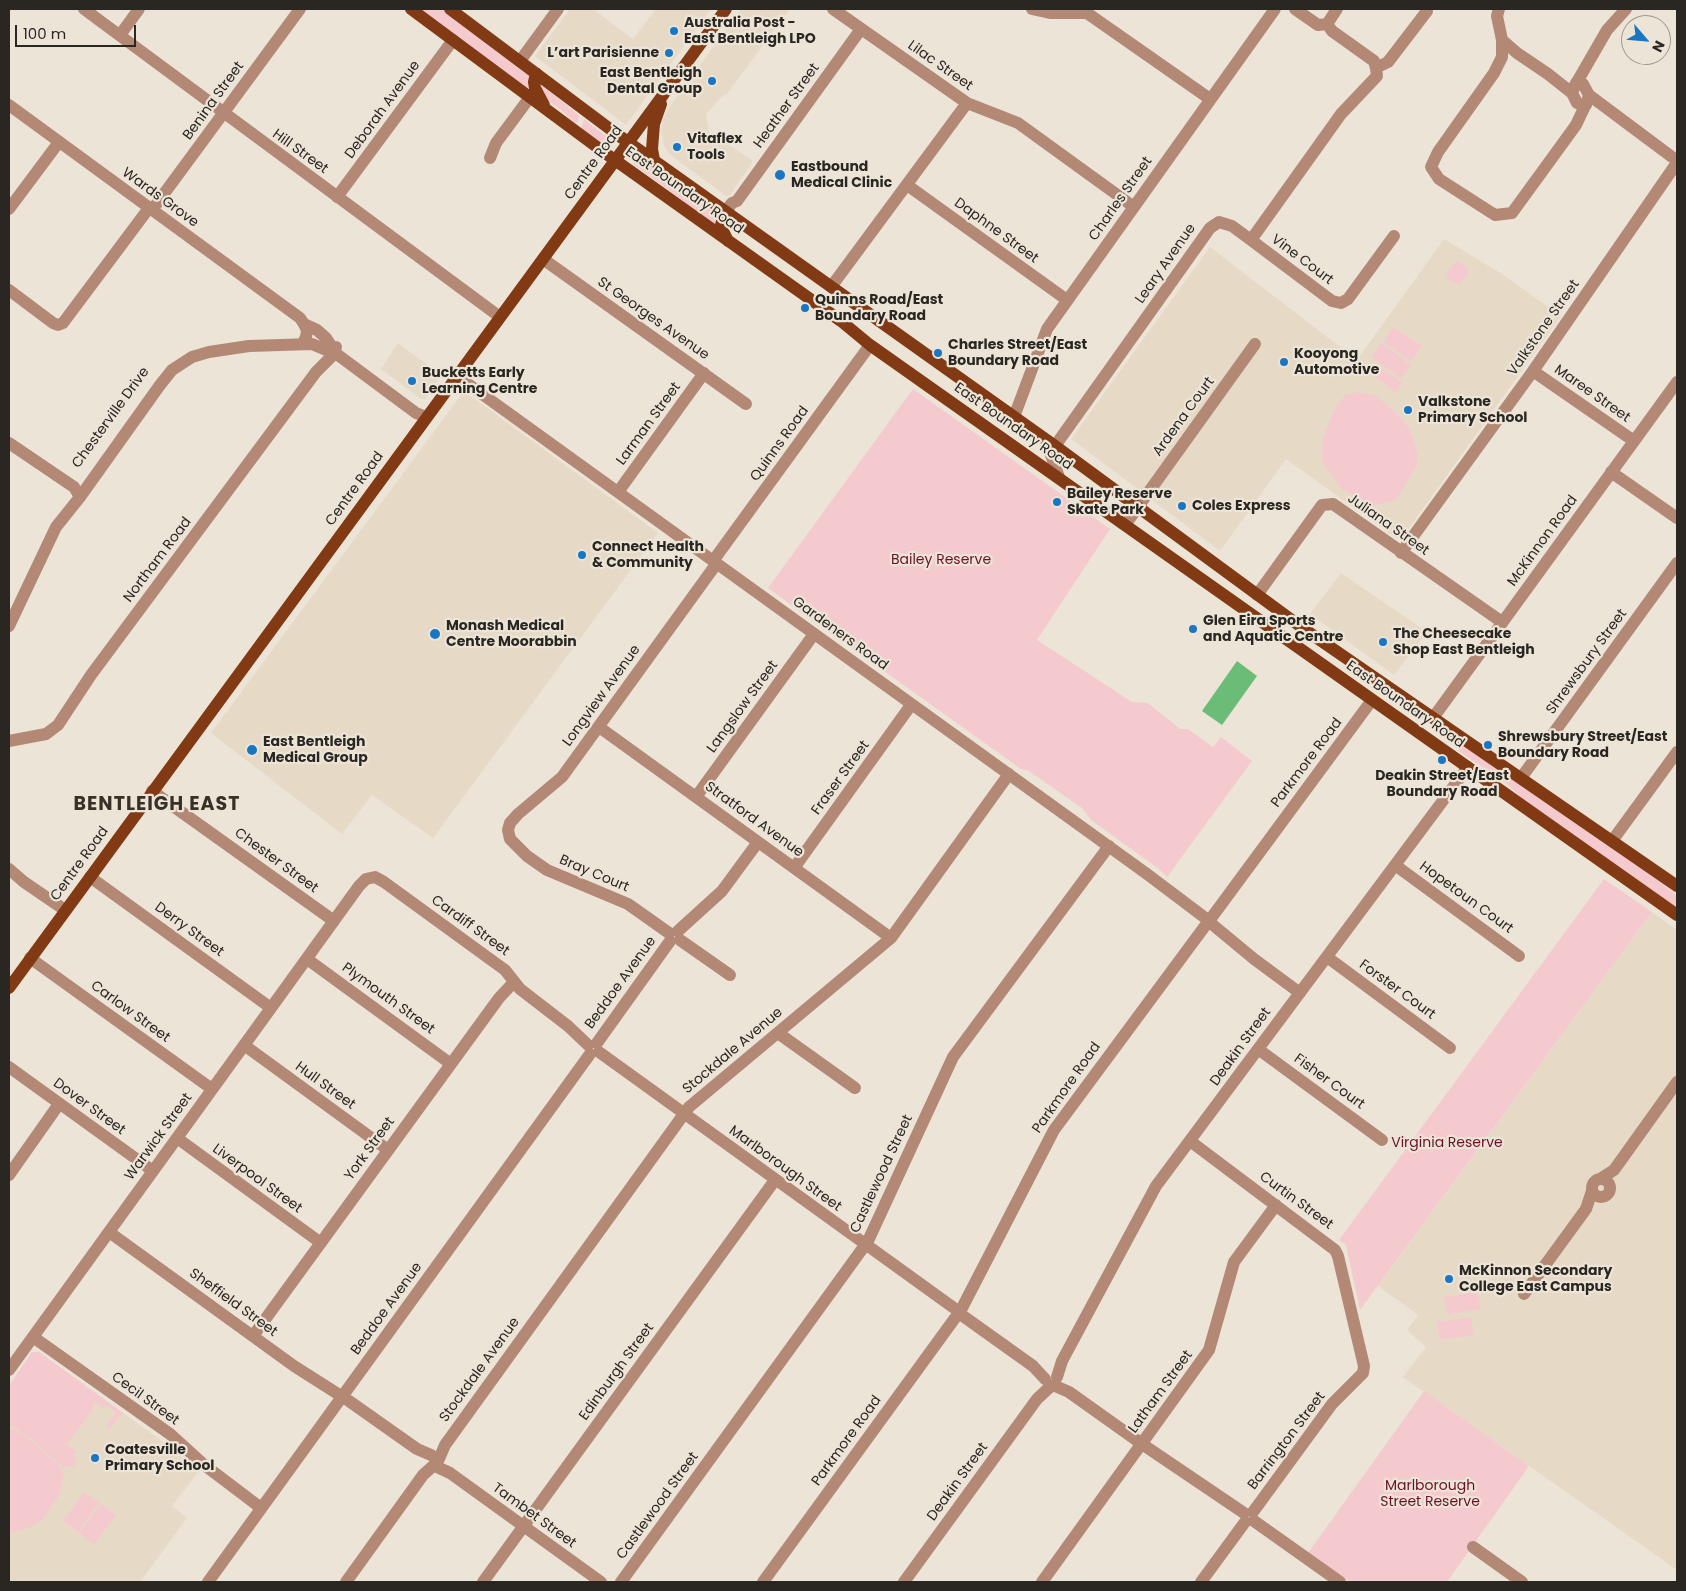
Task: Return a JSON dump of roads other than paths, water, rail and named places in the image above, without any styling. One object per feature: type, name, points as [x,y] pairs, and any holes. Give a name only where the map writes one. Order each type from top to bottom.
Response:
[{"type":"main road","name":"East Boundary Road","points":[[411,9],[614,160],[841,322],[870,345],[1677,914]]},
{"type":"main road","name":"East Boundary Road","points":[[450,9],[628,142],[1055,446],[1137,508],[1317,638],[1677,886]]},
{"type":"main road","name":"Centre Road","points":[[9,988],[152,790],[726,9]]},
{"type":"main road","points":[[536,73],[534,82],[540,100],[555,115]]},
{"type":"main road","points":[[654,160],[652,149],[654,124],[665,92]]},
{"type":"main road","points":[[575,130],[578,128],[581,120],[576,103]]},
{"type":"main road","points":[[725,212],[721,228],[730,242]]},
{"type":"main road","points":[[1433,718],[1432,724],[1435,731],[1452,756]]},
{"type":"main road","points":[[1452,756],[1460,737]]},
{"type":"street","name":"Hill Street","points":[[84,9],[500,318]]},
{"type":"street","points":[[120,35],[139,9]]},
{"type":"street","name":"Benina Street","points":[[9,290],[53,323],[58,325],[63,323],[224,114],[300,9]]},
{"type":"street","points":[[520,62],[558,9]]},
{"type":"street","name":"Lilac Street","points":[[833,9],[966,104],[1018,123],[1134,207]]},
{"type":"street","points":[[1033,9],[1050,13],[1087,14],[1210,99]]},
{"type":"street","name":"Charles Street","points":[[1014,417],[1047,330],[1275,9]]},
{"type":"street","points":[[1295,9],[1318,25],[1327,24],[1337,9]]},
{"type":"street","points":[[1499,9],[1497,16],[1502,40],[1502,57],[1494,73],[1438,152],[1432,167],[1439,179],[1495,215],[1512,213],[1576,125],[1581,94],[1595,48],[1607,30],[1626,9]]},
{"type":"street","points":[[1376,68],[1388,62],[1427,11]]},
{"type":"street","points":[[1251,240],[1341,114],[1377,76],[1374,61],[1332,31],[1327,24]]},
{"type":"street","name":"Heather Street","points":[[725,212],[737,200],[861,29]]},
{"type":"street","name":"Deborah Avenue","points":[[337,197],[453,40]]},
{"type":"street","points":[[1502,40],[1517,53],[1548,74],[1613,114],[1675,162]]},
{"type":"street","points":[[490,158],[496,143],[530,97]]},
{"type":"street","points":[[831,287],[966,104]]},
{"type":"street","name":"Wards Grove","points":[[9,105],[304,324],[317,330],[326,338],[332,348]]},
{"type":"street","points":[[9,208],[59,142]]},
{"type":"street","name":"Valkstone Street","points":[[1402,553],[1533,371],[1675,162]]},
{"type":"street","name":"Daphne Street","points":[[907,185],[1068,300]]},
{"type":"street","points":[[737,200],[736,209],[739,221]]},
{"type":"street","name":"Leary Avenue","points":[[1055,446],[1210,228],[1219,222],[1232,226],[1251,240]]},
{"type":"street","name":"Vine Court","points":[[1251,240],[1332,301],[1341,303],[1348,299],[1394,236]]},
{"type":"street","name":"St Georges Avenue","points":[[543,259],[746,404]]},
{"type":"street","points":[[294,315],[303,339]]},
{"type":"street","points":[[303,339],[307,330],[304,324]]},
{"type":"street","name":"Chesterville Drive","points":[[9,615],[47,532],[160,385],[178,365],[200,354],[224,349],[303,339],[312,344],[332,348]]},
{"type":"street","name":"Ardena Court","points":[[1125,525],[1255,344]]},
{"type":"street","name":"Quinns Road","points":[[715,562],[870,345]]},
{"type":"street","points":[[332,348],[419,408],[426,417]]},
{"type":"street","name":"Northam Road","points":[[9,741],[40,736],[50,732],[58,725],[91,675],[332,348]]},
{"type":"street","name":"Maree Street","points":[[1533,371],[1634,441]]},
{"type":"street","name":"Larman Street","points":[[618,492],[704,373]]},
{"type":"street","name":"Gardeners Road","points":[[457,376],[1109,846],[1300,993]]},
{"type":"street","name":"McKinnon Road","points":[[1433,718],[1677,382]]},
{"type":"street","points":[[9,443],[42,472],[76,494]]},
{"type":"street","points":[[1055,446],[1051,455],[1059,477]]},
{"type":"street","points":[[1611,472],[1677,518]]},
{"type":"street","name":"Chesterville Drive","points":[[9,626],[52,535],[76,494]]},
{"type":"street","name":"Juliana Street","points":[[1257,595],[1322,505],[1333,504],[1502,622]]},
{"type":"street","name":"Longview Avenue","points":[[510,839],[508,830],[510,823],[562,777],[715,562]]},
{"type":"street","name":"Shrewsbury Street","points":[[1521,778],[1677,563]]},
{"type":"street","name":"Langslow Street","points":[[696,797],[814,634]]},
{"type":"street","name":"Parkmore Road","points":[[763,1582],[958,1313],[1054,1130],[1372,700]]},
{"type":"street","name":"Fraser Street","points":[[794,868],[911,704]]},
{"type":"street","name":"Stratford Avenue","points":[[599,727],[891,938]]},
{"type":"street","points":[[1612,841],[1677,752]]},
{"type":"street","name":"Deakin Street","points":[[904,1582],[1051,1379],[1153,1192],[1468,767]]},
{"type":"street","name":"Stockdale Avenue","points":[[346,1582],[684,1114],[698,1099],[891,938],[1009,774]]},
{"type":"street","name":"Chester Street","points":[[152,790],[334,921]]},
{"type":"street","name":"Bray Court","points":[[510,839],[527,856],[547,870],[628,904],[730,975]]},
{"type":"street","name":"Beddoe Avenue","points":[[208,1582],[674,937],[722,891],[758,842]]},
{"type":"street","name":"Castlewood Street","points":[[621,1582],[865,1245],[955,1054],[1109,846]]},
{"type":"street","name":"Hopetoun Court","points":[[1395,865],[1518,956]]},
{"type":"street","points":[[9,869],[24,882],[65,910]]},
{"type":"street","name":"Derry Street","points":[[90,877],[271,1008]]},
{"type":"street","name":"Cardiff Street","points":[[334,921],[363,882],[369,878],[378,878],[505,970],[520,989],[594,1048]]},
{"type":"street","name":"Warwick Street","points":[[9,1370],[334,921]]},
{"type":"street","name":"Forster Court","points":[[1326,957],[1450,1048]]},
{"type":"street","name":"Carlow Street","points":[[30,958],[212,1089]]},
{"type":"street","name":"Plymouth Street","points":[[307,959],[451,1064]]},
{"type":"street","name":"York Street","points":[[253,1336],[503,993],[514,982]]},
{"type":"street","points":[[778,1032],[855,1088]]},
{"type":"street","name":"Hull Street","points":[[244,1046],[388,1150]]},
{"type":"street","name":"Marlborough Street","points":[[594,1048],[958,1313],[1340,1582]]},
{"type":"street","name":"Fisher Court","points":[[1258,1049],[1382,1140]]},
{"type":"street","name":"Dover Street","points":[[9,1067],[153,1171]]},
{"type":"street","points":[[1524,1294],[1596,1194],[1608,1194],[1605,1183],[1677,1082]]},
{"type":"street","points":[[9,1175],[59,1104]]},
{"type":"street","name":"Liverpool Street","points":[[177,1138],[321,1243]]},
{"type":"street","name":"Curtin Street","points":[[1190,1141],[1331,1245],[1338,1256],[1364,1366],[1363,1373],[1346,1390]]},
{"type":"street","name":"Edinburgh Street","points":[[483,1582],[775,1180]]},
{"type":"street","name":"Latham Street","points":[[1042,1582],[1210,1350],[1234,1262],[1276,1205]]},
{"type":"street","name":"Sheffield Street","points":[[109,1232],[294,1366],[342,1396]]},
{"type":"street","name":"Cecil Street","points":[[33,1336],[170,1434],[203,1464],[261,1508]]},
{"type":"street","name":"Barrington Street","points":[[1201,1582],[1332,1404],[1346,1390]]},
{"type":"street","name":"Tambet Street","points":[[342,1396],[601,1582]]},
{"type":"street","points":[[1473,1547],[1522,1582]]},
{"type":"place","name":"Australia Post - East Bentleigh LPO","points":[[674,31]]},
{"type":"place","name":"L’art Parisienne","points":[[669,53]]},
{"type":"place","name":"East Bentleigh Dental Group","points":[[712,81]]},
{"type":"place","name":"Vitaflex Tools","points":[[677,147]]},
{"type":"place","name":"Eastbound Medical Clinic","points":[[780,175]]},
{"type":"place","name":"Quinns Road/East Boundary Road","points":[[805,308]]},
{"type":"place","name":"Charles Street/East Boundary Road","points":[[938,353]]},
{"type":"place","name":"Kooyong Automotive","points":[[1284,362]]},
{"type":"place","name":"Bucketts Early Learning Centre","points":[[412,381]]},
{"type":"place","name":"Valkstone Primary School","points":[[1408,410]]},
{"type":"place","name":"Bailey Reserve Skate Park","points":[[1057,502]]},
{"type":"place","name":"Coles Express","points":[[1182,506]]},
{"type":"place","name":"Connect Health & Community","points":[[582,555]]},
{"type":"place","name":"Glen Eira Sports and Aquatic Centre","points":[[1193,629]]},
{"type":"place","name":"Monash Medical Centre Moorabbin","points":[[435,634]]},
{"type":"place","name":"The Cheesecake Shop East Bentleigh","points":[[1383,642]]},
{"type":"place","name":"Shrewsbury Street/East Boundary Road","points":[[1488,745]]},
{"type":"place","name":"East Bentleigh Medical Group","points":[[252,750]]},
{"type":"place","name":"Deakin Street/East Boundary Road","points":[[1442,760]]},
{"type":"place","name":"McKinnon Secondary College East Campus","points":[[1449,1279]]},
{"type":"place","name":"Coatesville Primary School","points":[[95,1458]]},
{"type":"district","name":"BENTLEIGH EAST","points":[[157,805]]},
{"type":"park label","name":"Bailey Reserve","points":[[941,560]]},
{"type":"park label","name":"Virginia Reserve","points":[[1447,1143]]},
{"type":"park label","name":"Marlborough Street Reserve","points":[[1430,1494]]}]
